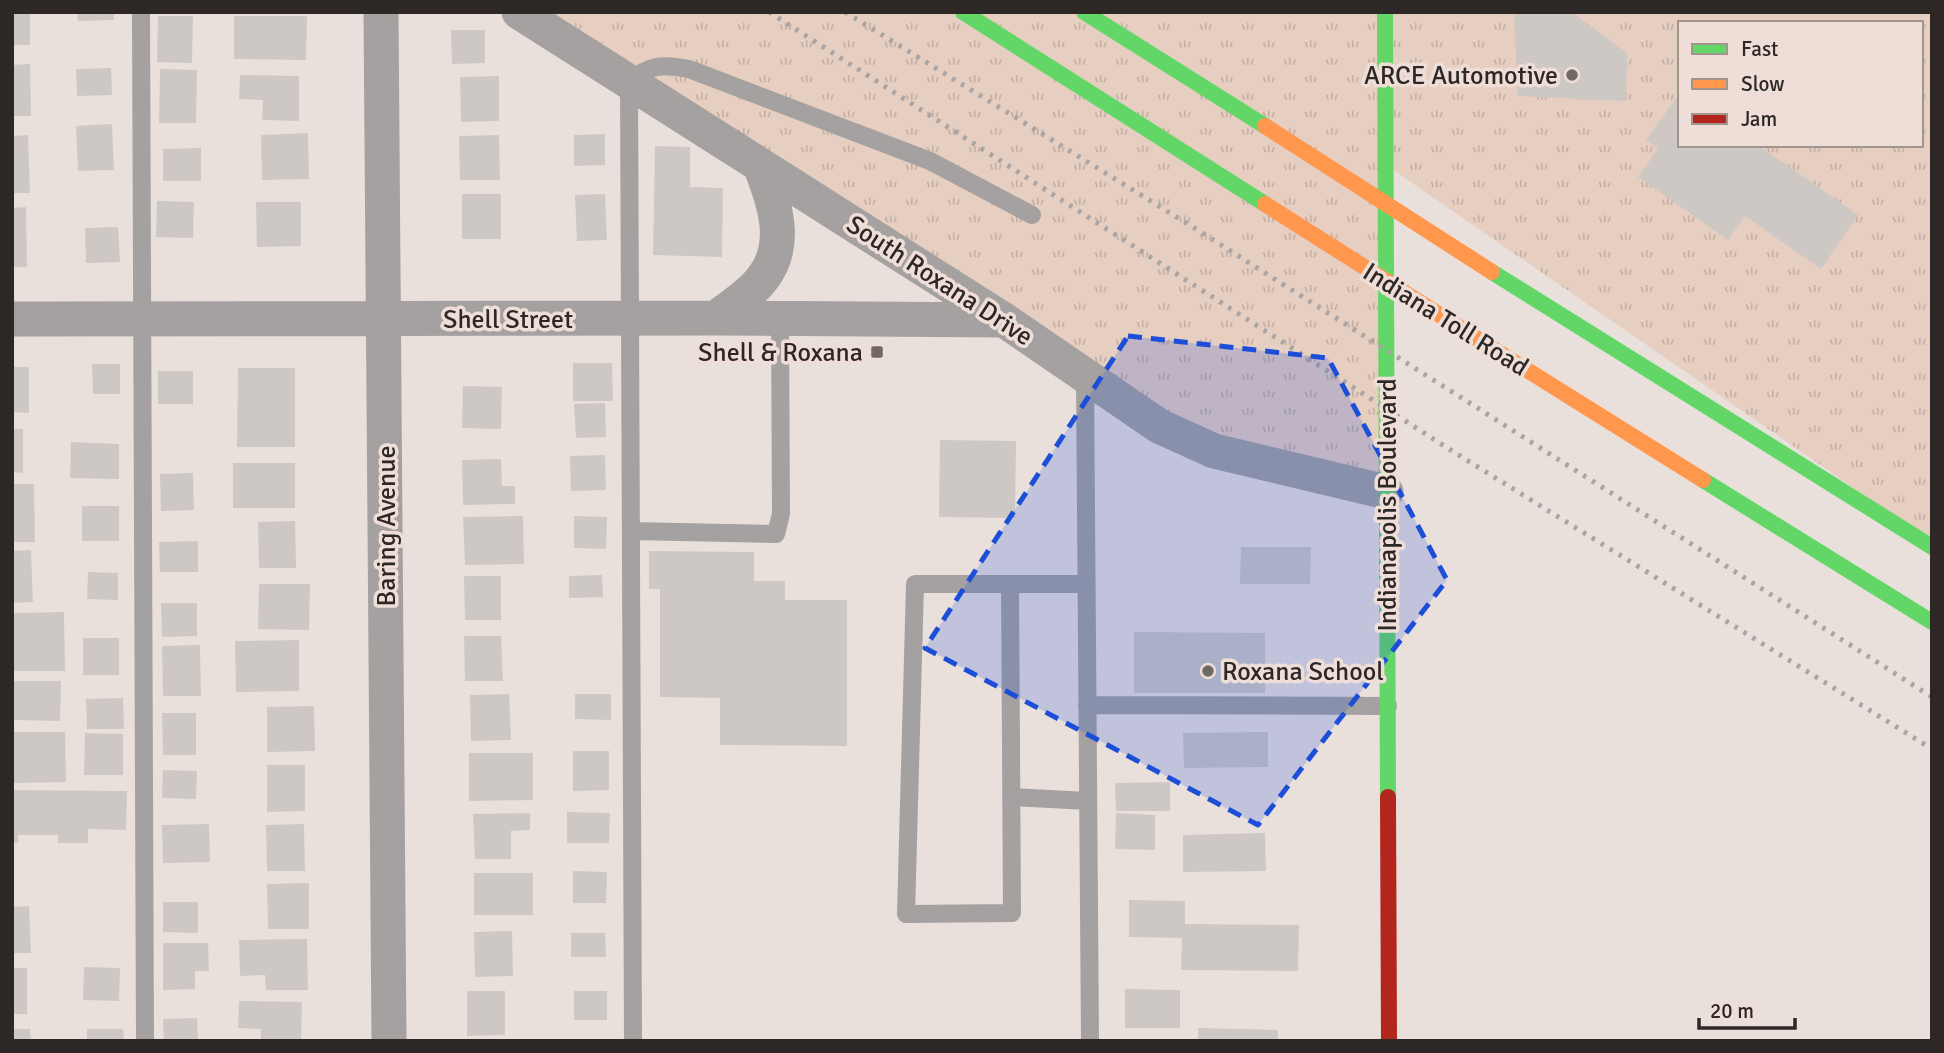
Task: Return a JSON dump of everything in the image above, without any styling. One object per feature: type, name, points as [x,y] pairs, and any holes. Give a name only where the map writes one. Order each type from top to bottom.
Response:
[{"type":"main road","name":"Indiana Toll Road","points":[[963,12],[1495,350],[1932,622]]},
{"type":"main road","points":[[1084,12],[1492,272],[1932,547]]},
{"type":"main road","name":"Indianapolis Boulevard","points":[[1385,12],[1389,1041]]},
{"type":"street","name":"Baring Avenue","points":[[381,12],[389,1041]]},
{"type":"street","name":"South Roxana Drive","points":[[519,12],[1004,320],[1159,426],[1214,451],[1386,492]]},
{"type":"street","points":[[716,318],[762,280],[775,253],[775,209],[760,165]]},
{"type":"street","name":"Shell Street","points":[[12,319],[1004,320]]},
{"type":"lane","points":[[141,12],[145,1041]]},
{"type":"lane","points":[[633,1041],[629,82],[649,68],[673,66],[689,69],[930,161],[1032,215]]},
{"type":"lane","points":[[631,531],[776,534],[781,514],[780,318]]},
{"type":"lane","points":[[1085,375],[1090,1041]]},
{"type":"lane","points":[[1010,584],[1012,913],[906,914],[915,584],[1010,584],[1086,584]]},
{"type":"lane","points":[[1087,705],[1388,706]]},
{"type":"lane","points":[[1011,797],[1088,801]]},
{"type":"highlighted area","points":[[1128,336],[1328,358],[1447,580],[1258,825],[925,648]]},
{"type":"green space","points":[[519,12],[1932,12],[1932,542],[1386,165],[1386,492],[1214,451]]},
{"type":"building","points":[[12,12],[30,12],[30,45],[12,45]]},
{"type":"building","points":[[77,12],[114,12],[114,20],[78,21]]},
{"type":"building","name":"ARCE Automotive","points":[[1514,12],[1572,12],[1627,53],[1626,101],[1518,96]]},
{"type":"building","points":[[158,16],[193,16],[192,63],[157,62]]},
{"type":"building","points":[[234,16],[307,16],[306,60],[234,59]]},
{"type":"building","points":[[451,30],[485,30],[485,63],[452,64]]},
{"type":"building","points":[[30,64],[31,116],[12,116],[12,65]]},
{"type":"building","points":[[111,68],[112,95],[77,96],[76,69]]},
{"type":"building","points":[[160,69],[197,70],[196,123],[159,123]]},
{"type":"building","points":[[240,75],[299,76],[299,121],[262,120],[263,100],[239,99]]},
{"type":"building","points":[[499,76],[499,121],[461,122],[460,77]]},
{"type":"building","points":[[1678,96],[1678,147],[1761,147],[1858,215],[1821,269],[1745,216],[1728,240],[1638,177],[1658,149],[1646,140]]},
{"type":"building","points":[[112,124],[114,170],[78,171],[76,126]]},
{"type":"building","points":[[308,133],[309,179],[262,180],[261,135]]},
{"type":"building","points":[[605,134],[605,165],[574,166],[574,135]]},
{"type":"building","points":[[28,135],[30,193],[12,193],[12,136]]},
{"type":"building","points":[[499,135],[500,180],[460,180],[459,136]]},
{"type":"building","points":[[655,146],[690,147],[690,187],[723,188],[722,257],[653,255]]},
{"type":"building","points":[[201,148],[201,181],[163,181],[163,149]]},
{"type":"building","points":[[462,194],[501,194],[501,239],[462,239]]},
{"type":"building","points":[[605,194],[607,240],[577,241],[575,195]]},
{"type":"building","points":[[157,201],[194,202],[193,238],[156,237]]},
{"type":"building","points":[[256,202],[301,202],[301,246],[257,247]]},
{"type":"building","points":[[26,207],[27,267],[12,267],[12,208]]},
{"type":"building","points":[[118,227],[120,262],[86,263],[85,228]]},
{"type":"building","points":[[573,363],[612,363],[613,401],[573,401]]},
{"type":"building","points":[[92,364],[120,364],[120,394],[93,394]]},
{"type":"building","points":[[12,367],[29,367],[29,413],[12,412]]},
{"type":"building","points":[[238,368],[295,368],[295,447],[237,447]]},
{"type":"building","points":[[158,371],[193,371],[193,404],[158,404]]},
{"type":"building","points":[[463,386],[502,387],[501,429],[462,428]]},
{"type":"building","points":[[605,403],[606,437],[576,438],[574,404]]},
{"type":"building","points":[[12,429],[23,429],[23,473],[12,472]]},
{"type":"building","points":[[940,440],[1016,441],[1015,518],[939,517]]},
{"type":"building","points":[[71,442],[119,444],[119,479],[70,478]]},
{"type":"building","points":[[605,455],[606,490],[571,491],[570,456]]},
{"type":"building","points":[[501,459],[502,486],[515,486],[515,504],[463,505],[462,460]]},
{"type":"building","points":[[233,463],[295,463],[295,508],[233,508]]},
{"type":"building","points":[[193,473],[194,510],[161,511],[160,474]]},
{"type":"building","points":[[12,484],[34,484],[35,542],[12,542]]},
{"type":"building","points":[[82,506],[119,506],[119,541],[82,541]]},
{"type":"building","points":[[523,516],[524,564],[465,565],[463,517]]},
{"type":"building","points":[[574,516],[607,517],[606,549],[574,548]]},
{"type":"building","points":[[295,521],[296,568],[259,568],[258,522]]},
{"type":"building","points":[[198,541],[198,572],[160,572],[159,542]]},
{"type":"building","points":[[1241,547],[1311,547],[1310,584],[1240,584]]},
{"type":"building","points":[[31,550],[33,602],[12,603],[12,551]]},
{"type":"building","points":[[649,551],[754,552],[754,581],[785,581],[785,600],[847,600],[847,746],[720,745],[720,698],[660,697],[660,589],[649,589]]},
{"type":"building","points":[[88,572],[118,573],[118,600],[87,599]]},
{"type":"building","points":[[602,575],[603,597],[569,598],[569,576]]},
{"type":"building","points":[[464,576],[501,576],[501,620],[465,620]]},
{"type":"building","points":[[259,584],[310,584],[309,630],[258,629]]},
{"type":"building","points":[[161,603],[197,603],[197,636],[162,637]]},
{"type":"building","points":[[64,612],[65,671],[12,671],[12,613]]},
{"type":"building","points":[[1134,632],[1265,633],[1265,693],[1134,693]]},
{"type":"building","points":[[464,636],[501,636],[503,681],[465,681]]},
{"type":"building","points":[[83,638],[119,638],[119,675],[83,675]]},
{"type":"building","points":[[299,640],[299,691],[236,692],[235,641]]},
{"type":"building","points":[[200,645],[201,696],[163,696],[162,646]]},
{"type":"building","points":[[12,681],[61,681],[60,721],[12,720]]},
{"type":"building","points":[[509,694],[511,740],[471,741],[470,695]]},
{"type":"building","points":[[575,694],[611,694],[611,720],[575,719]]},
{"type":"building","points":[[123,698],[124,729],[87,729],[86,699]]},
{"type":"building","points":[[314,706],[315,751],[267,752],[267,707]]},
{"type":"building","points":[[162,713],[196,713],[196,755],[163,755]]},
{"type":"building","points":[[12,732],[65,732],[66,782],[12,783]]},
{"type":"building","points":[[1268,732],[1268,767],[1184,768],[1183,733]]},
{"type":"building","points":[[85,733],[123,734],[123,775],[84,775]]},
{"type":"building","points":[[573,751],[609,751],[609,790],[573,791]]},
{"type":"building","points":[[469,753],[533,753],[533,800],[469,801]]},
{"type":"building","points":[[267,765],[305,765],[305,811],[267,812]]},
{"type":"building","points":[[163,770],[197,771],[196,799],[162,798]]},
{"type":"building","points":[[1170,782],[1170,811],[1116,811],[1115,783]]},
{"type":"building","points":[[12,790],[127,791],[126,830],[88,829],[88,843],[58,843],[58,835],[18,835],[18,843],[12,843]]},
{"type":"building","points":[[567,812],[610,813],[609,843],[567,843]]},
{"type":"building","points":[[530,813],[530,830],[511,831],[511,859],[475,859],[473,814]]},
{"type":"building","points":[[1116,813],[1155,815],[1155,850],[1115,849]]},
{"type":"building","points":[[209,824],[210,862],[163,863],[162,825]]},
{"type":"building","points":[[304,824],[305,871],[267,871],[266,825]]},
{"type":"building","points":[[1265,833],[1266,871],[1183,872],[1183,835]]},
{"type":"building","points":[[573,871],[607,872],[606,903],[573,903]]},
{"type":"building","points":[[474,873],[533,873],[533,915],[474,915]]},
{"type":"building","points":[[309,883],[309,929],[268,929],[267,884]]},
{"type":"building","points":[[1129,900],[1185,901],[1185,924],[1299,925],[1298,971],[1181,970],[1182,938],[1129,937]]},
{"type":"building","points":[[163,902],[198,902],[198,933],[163,932]]},
{"type":"building","points":[[29,906],[31,953],[12,953],[12,907]]},
{"type":"building","points":[[512,931],[513,976],[475,977],[474,932]]},
{"type":"building","points":[[571,933],[605,933],[606,957],[571,957]]},
{"type":"building","points":[[307,939],[308,990],[266,990],[265,975],[240,976],[239,940]]},
{"type":"building","points":[[163,943],[208,943],[209,971],[195,971],[195,989],[163,990]]},
{"type":"building","points":[[84,967],[120,968],[119,1001],[83,1000]]},
{"type":"building","points":[[12,968],[27,968],[27,1014],[12,1014]]},
{"type":"building","points":[[1125,989],[1180,990],[1180,1028],[1125,1028]]},
{"type":"building","points":[[467,991],[505,991],[505,1035],[467,1036]]},
{"type":"building","points":[[574,991],[607,991],[607,1020],[574,1020]]},
{"type":"building","points":[[239,1001],[302,1002],[301,1041],[261,1041],[261,1029],[238,1028]]},
{"type":"building","points":[[197,1018],[198,1041],[164,1041],[163,1019]]},
{"type":"building","points":[[1198,1028],[1278,1030],[1278,1041],[1198,1041]]},
{"type":"building","points":[[12,1029],[30,1029],[31,1041],[12,1041]]},
{"type":"building","points":[[87,1029],[123,1029],[124,1041],[87,1041]]},
{"type":"railway","points":[[769,12],[1449,449],[1932,749]]},
{"type":"railway","points":[[845,12],[1196,229],[1932,697]]},
{"type":"traffic: fast","points":[[963,12],[1265,204]]},
{"type":"traffic: fast","points":[[1084,12],[1265,126]]},
{"type":"traffic: fast","points":[[1385,12],[1388,797]]},
{"type":"traffic: fast","points":[[1492,272],[1932,547]]},
{"type":"traffic: fast","points":[[1703,480],[1932,622]]},
{"type":"traffic: slow","points":[[1265,126],[1492,272]]},
{"type":"traffic: slow","points":[[1265,204],[1495,350]]},
{"type":"traffic: slow","points":[[1495,350],[1703,480]]},
{"type":"traffic: jam","points":[[1388,797],[1389,1041]]},
{"type":"place","name":"ARCE Automotive","points":[[1572,75]]},
{"type":"place","name":"Shell & Roxana","points":[[877,352]]},
{"type":"place","name":"Roxana School","points":[[1208,671]]}]
